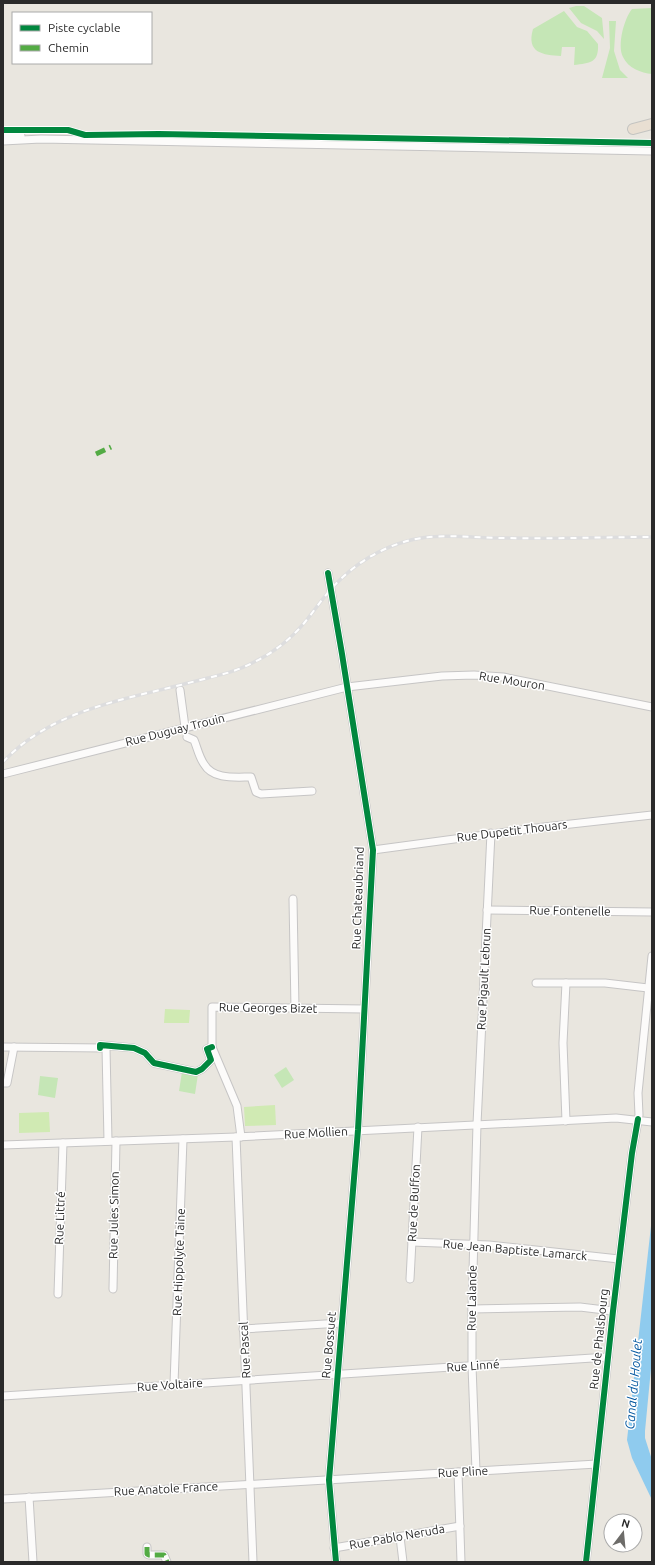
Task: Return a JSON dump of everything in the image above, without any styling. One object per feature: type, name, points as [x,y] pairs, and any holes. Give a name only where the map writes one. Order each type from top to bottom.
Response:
[{"type":"highway","points":[[633,128],[652,125]]},
{"type":"street","points":[[3,135],[42,139]]},
{"type":"street","points":[[3,141],[42,139],[652,151]]},
{"type":"street","name":"Rue Chateaubriand","points":[[328,573],[373,850],[358,1130]]},
{"type":"street","name":"Rue Mouron","points":[[347,687],[442,676],[486,675],[652,707]]},
{"type":"street","name":"Rue Duguay Trouin","points":[[3,774],[347,687]]},
{"type":"street","points":[[180,690],[185,727]]},
{"type":"street","points":[[187,737],[194,740],[204,764],[208,768],[224,777],[251,777],[256,792],[261,794],[312,791]]},
{"type":"street","name":"Rue Dupetit Thouars","points":[[373,850],[491,833],[652,815]]},
{"type":"street","name":"Rue Pigault Lebrun","points":[[477,1124],[491,833]]},
{"type":"street","points":[[292,899],[295,1009]]},
{"type":"street","name":"Rue Fontenelle","points":[[487,910],[652,912]]},
{"type":"street","name":"Rue de Phalsbourg","points":[[586,1562],[612,1311],[633,1141],[638,1119],[638,1093],[652,956]]},
{"type":"street","points":[[536,983],[613,984],[648,988]]},
{"type":"street","points":[[566,983],[563,1043],[566,1120]]},
{"type":"street","name":"Rue Georges Bizet","points":[[238,1137],[237,1106],[212,1047],[212,1008],[364,1009]]},
{"type":"street","points":[[108,1142],[103,1048],[100,1045],[134,1048],[145,1053],[154,1063],[196,1072],[202,1069],[211,1060],[207,1049],[212,1047]]},
{"type":"street","points":[[3,1047],[103,1048]]},
{"type":"street","points":[[3,1083],[7,1083],[14,1047]]},
{"type":"street","name":"Rue Mollien","points":[[3,1145],[238,1137],[616,1118],[638,1119],[652,1122]]},
{"type":"street","name":"Rue Lalande","points":[[476,1471],[472,1366],[472,1310],[477,1124]]},
{"type":"street","name":"Rue de Buffon","points":[[410,1279],[418,1127]]},
{"type":"street","name":"Rue Bossuet","points":[[336,1562],[329,1480],[358,1130]]},
{"type":"street","name":"Rue Pascal","points":[[238,1137],[243,1329],[253,1562]]},
{"type":"street","name":"Rue Hippolyte Taine","points":[[174,1384],[183,1139]]},
{"type":"street","name":"Rue Jules Simon","points":[[113,1289],[116,1141]]},
{"type":"street","name":"Rue Littré","points":[[58,1294],[63,1143]]},
{"type":"street","name":"Rue Jean Baptiste Lamarck","points":[[412,1242],[474,1244],[619,1260]]},
{"type":"street","points":[[472,1310],[580,1307],[612,1311]]},
{"type":"street","points":[[243,1329],[342,1323]]},
{"type":"street","name":"Rue Linné","points":[[337,1374],[608,1357]]},
{"type":"street","name":"Rue Voltaire","points":[[3,1396],[337,1374]]},
{"type":"street","name":"Rue Pline","points":[[329,1480],[597,1464]]},
{"type":"street","points":[[458,1472],[461,1562]]},
{"type":"street","name":"Rue Anatole France","points":[[3,1499],[329,1480]]},
{"type":"street","points":[[29,1497],[33,1562]]},
{"type":"street","name":"Rue Pablo Neruda","points":[[334,1548],[460,1526]]},
{"type":"street","points":[[400,1536],[403,1562]]},
{"type":"street","points":[[147,1547],[147,1554],[164,1555],[167,1562]]},
{"type":"green space","points":[[584,6],[602,18],[604,39],[597,31],[581,23],[569,8]]},
{"type":"green space","points":[[652,8],[652,74],[639,71],[631,67],[625,61],[621,52],[621,39],[626,19],[632,9]]},
{"type":"green space","points":[[564,11],[577,27],[587,31],[598,44],[597,55],[592,61],[585,64],[574,65],[575,47],[562,47],[561,56],[548,55],[534,48],[531,37],[533,29]]},
{"type":"green space","points":[[609,21],[616,21],[614,51],[620,70],[628,78],[602,78],[610,48]]},
{"type":"green space","points":[[165,1009],[190,1010],[189,1023],[164,1023]]},
{"type":"green space","points":[[286,1067],[294,1080],[282,1088],[274,1075]]},
{"type":"green space","points":[[182,1072],[198,1074],[195,1094],[179,1091]]},
{"type":"green space","points":[[40,1076],[58,1078],[55,1098],[38,1095]]},
{"type":"green space","points":[[275,1105],[276,1125],[245,1126],[244,1107]]},
{"type":"green space","points":[[49,1112],[50,1132],[19,1133],[19,1113]]},
{"type":"water","points":[[652,1217],[652,1358],[645,1438],[652,1460],[652,1500],[632,1458],[627,1440]]},
{"type":"railway","points":[[3,762],[23,744],[45,729],[68,717],[119,700],[226,673],[261,658],[281,645],[294,634],[332,588],[349,572],[367,558],[399,543],[422,538],[445,536],[492,538],[652,537]]},
{"type":"marked path","points":[[96,454],[111,447]]},
{"type":"marked path","points":[[147,1547],[147,1554],[164,1555],[167,1562]]},
{"type":"cycle path","points":[[3,130],[68,130],[85,135],[159,134],[652,143]]},
{"type":"cycle path","points":[[328,573],[373,850],[358,1130],[329,1480],[336,1562]]},
{"type":"cycle path","points":[[100,1048],[100,1045],[134,1048],[145,1053],[154,1063],[196,1072],[202,1069],[211,1060],[207,1049],[212,1047]]},
{"type":"cycle path","points":[[586,1562],[613,1311],[632,1153],[638,1119]]},
{"type":"water label","name":"Canal du Houlet","points":[[633,1384]]}]
